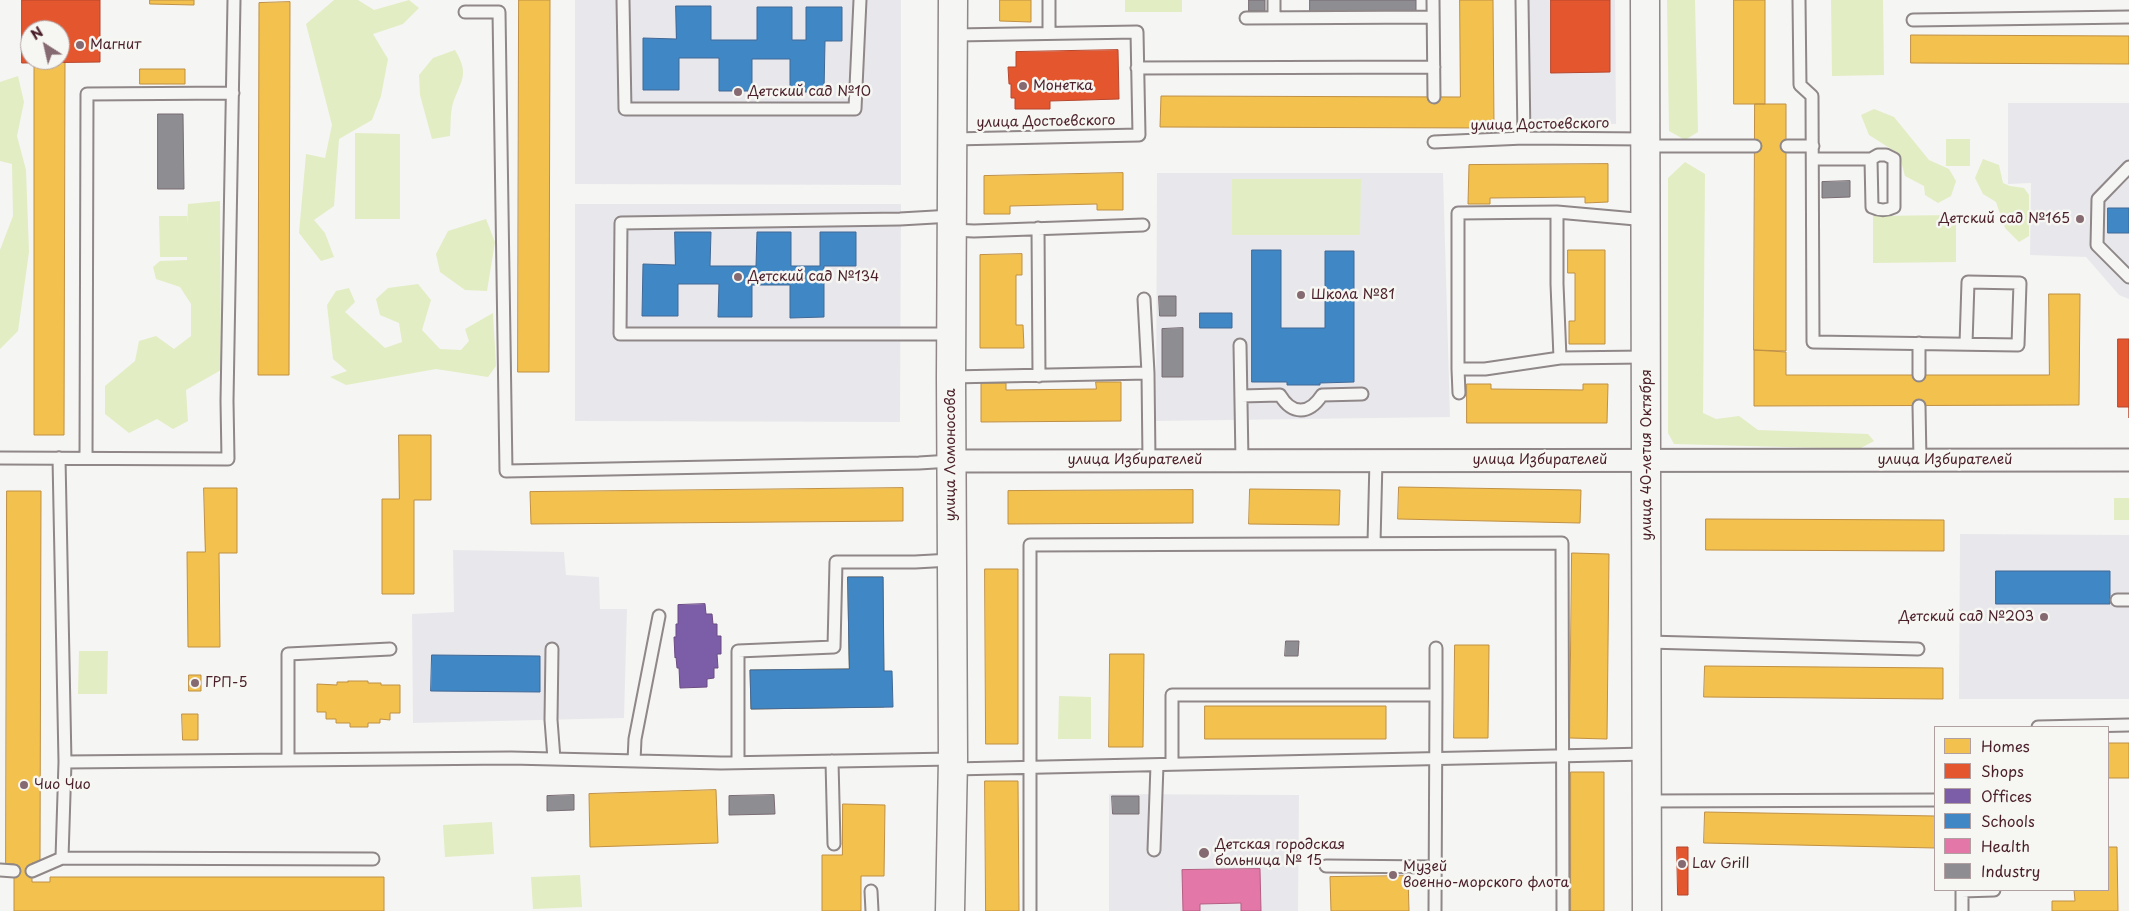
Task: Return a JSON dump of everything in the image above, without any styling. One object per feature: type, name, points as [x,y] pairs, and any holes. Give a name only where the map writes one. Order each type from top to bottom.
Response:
[{"type":"main road","name":"улица Ломоносова","points":[[950,911],[953,764],[951,334],[953,0]]},
{"type":"main road","name":"улица 40-летия Октября","points":[[1646,0],[1647,911]]},
{"type":"street","name":"улица Избирателей","points":[[951,460],[2129,460]]},
{"type":"lane","points":[[0,458],[228,459],[227,392],[234,93],[234,0]]},
{"type":"lane","points":[[623,0],[625,109],[855,109],[860,0]]},
{"type":"lane","points":[[1049,0],[1049,33]]},
{"type":"lane","points":[[1274,0],[1274,18]]},
{"type":"lane","points":[[1433,0],[1434,96]]},
{"type":"lane","points":[[1522,0],[1524,138]]},
{"type":"lane","points":[[1800,0],[1800,85],[1812,96],[1813,342],[2018,345],[2020,283],[1968,282],[1966,344]]},
{"type":"lane","points":[[465,12],[499,12],[506,471],[909,463],[951,460]]},
{"type":"lane","points":[[1246,18],[1433,17]]},
{"type":"lane","points":[[1913,20],[2129,17]]},
{"type":"lane","points":[[954,35],[1137,32],[1137,68],[1434,67]]},
{"type":"lane","name":"улица Достоевского","points":[[953,139],[1139,136],[1137,68]]},
{"type":"lane","points":[[86,458],[87,94],[234,93]]},
{"type":"lane","name":"улица Достоевского","points":[[1434,142],[1524,138],[1755,146]]},
{"type":"lane","points":[[1786,146],[1813,146]]},
{"type":"lane","points":[[1813,159],[1871,159],[1878,155],[1894,158],[1894,207],[1887,211],[1879,211],[1872,208],[1871,159]]},
{"type":"lane","points":[[2129,167],[2098,199],[2097,245],[2129,277]]},
{"type":"lane","points":[[1459,393],[1458,213],[1557,212],[1646,220]]},
{"type":"lane","points":[[1557,212],[1560,358]]},
{"type":"lane","points":[[951,334],[620,334],[621,223],[900,219],[952,223],[974,231],[1143,225]]},
{"type":"lane","points":[[1038,228],[1039,376]]},
{"type":"lane","points":[[1144,299],[1148,373],[1149,460]]},
{"type":"lane","points":[[1919,343],[1919,375]]},
{"type":"lane","points":[[1240,345],[1242,460]]},
{"type":"lane","points":[[1458,369],[1485,369],[1560,358],[1647,357]]},
{"type":"lane","points":[[951,377],[1148,373]]},
{"type":"lane","points":[[1241,396],[1280,395],[1292,409],[1300,410],[1317,404],[1322,396],[1362,394]]},
{"type":"lane","points":[[1919,406],[1920,460]]},
{"type":"lane","points":[[59,458],[65,762],[62,858]]},
{"type":"lane","points":[[1374,543],[1376,460]]},
{"type":"lane","points":[[1030,911],[1030,545],[1562,543],[1563,911]]},
{"type":"lane","points":[[738,762],[738,651],[834,647],[836,562],[951,560]]},
{"type":"lane","points":[[2117,600],[2129,600]]},
{"type":"lane","points":[[634,761],[635,739],[659,616]]},
{"type":"lane","points":[[1647,642],[1918,649]]},
{"type":"lane","points":[[1435,911],[1436,648]]},
{"type":"lane","points":[[552,649],[551,720],[554,759]]},
{"type":"lane","points":[[288,760],[288,654],[390,650]]},
{"type":"lane","points":[[1172,764],[1172,694],[1436,695]]},
{"type":"lane","points":[[2084,726],[2129,725]]},
{"type":"lane","points":[[65,762],[511,758],[738,762],[832,761],[1030,768],[1647,754]]},
{"type":"lane","points":[[832,761],[834,844]]},
{"type":"lane","points":[[1154,850],[1157,765]]},
{"type":"lane","points":[[1646,801],[1934,800]]},
{"type":"lane","points":[[32,871],[62,858],[373,859]]},
{"type":"lane","points":[[1326,866],[1436,867]]},
{"type":"lane","points":[[0,870],[14,871]]},
{"type":"lane","points":[[871,891],[872,911]]},
{"type":"lane","points":[[1962,891],[1962,911]]},
{"type":"shaded area","name":"Детский сад №10","points":[[575,0],[901,0],[901,185],[575,184]]},
{"type":"shaded area","points":[[1528,0],[1615,0],[1616,124],[1528,124]]},
{"type":"shaded area","name":"Детский сад №165","points":[[2008,103],[2129,103],[2129,299],[2119,295],[2086,257],[2030,255],[2031,183],[2008,184]]},
{"type":"shaded area","name":"Школа №81","points":[[1157,173],[1443,173],[1450,417],[1156,421]]},
{"type":"shaded area","name":"Детский сад №134","points":[[575,204],[901,204],[900,422],[575,421]]},
{"type":"shaded area","name":"Детский сад №203","points":[[1960,534],[2129,535],[2129,699],[1959,699]]},
{"type":"shaded area","points":[[453,550],[564,552],[566,575],[599,577],[600,609],[627,609],[624,718],[413,723],[412,614],[454,612]]},
{"type":"shaded area","name":"Детская городская больница № 15","points":[[1109,794],[1299,795],[1298,911],[1109,911]]},
{"type":"green space","points":[[334,0],[358,0],[374,10],[409,0],[419,8],[403,24],[373,34],[388,59],[381,96],[372,120],[339,139],[334,206],[314,220],[325,233],[334,257],[321,261],[299,233],[306,154],[325,158],[332,125],[306,24]]},
{"type":"green space","points":[[1125,0],[1182,0],[1182,12],[1125,12]]},
{"type":"green space","points":[[1667,0],[1695,0],[1698,132],[1685,140],[1669,131]]},
{"type":"green space","points":[[1831,0],[1883,0],[1884,75],[1832,76]]},
{"type":"green space","points":[[455,50],[460,59],[463,77],[452,107],[450,136],[432,139],[420,95],[419,75],[433,58]]},
{"type":"green space","points":[[18,76],[24,102],[17,136],[26,170],[29,252],[18,331],[0,349],[0,250],[13,216],[12,164],[0,161],[0,82]]},
{"type":"green space","points":[[1874,109],[1894,117],[1929,160],[1949,169],[1956,181],[1951,196],[1938,203],[1925,195],[1924,186],[1905,176],[1899,154],[1869,135],[1861,115]]},
{"type":"green space","points":[[355,133],[400,134],[400,219],[355,219]]},
{"type":"green space","points":[[1946,139],[1970,139],[1970,166],[1946,166]]},
{"type":"green space","points":[[1983,159],[1999,165],[2003,183],[2024,188],[2029,195],[2029,236],[2019,242],[2005,228],[1996,202],[1983,194],[1975,178]]},
{"type":"green space","points":[[1685,162],[1705,174],[1703,413],[1716,419],[1739,416],[1758,430],[1868,434],[1874,441],[1859,449],[1674,444],[1668,433],[1668,178]]},
{"type":"green space","points":[[1232,179],[1361,179],[1360,235],[1232,235]]},
{"type":"green space","points":[[220,201],[221,370],[186,390],[188,421],[173,429],[157,419],[129,433],[105,414],[105,386],[135,361],[139,341],[156,336],[174,349],[191,336],[191,304],[180,287],[156,279],[153,267],[160,261],[187,260],[187,257],[160,257],[159,216],[187,216],[187,225],[188,204]]},
{"type":"green space","points":[[1956,215],[1956,262],[1873,263],[1873,216]]},
{"type":"green space","points":[[486,219],[495,242],[487,291],[465,290],[440,272],[436,254],[448,231]]},
{"type":"green space","points":[[418,284],[431,300],[422,330],[440,349],[461,350],[469,341],[465,329],[493,313],[496,366],[488,377],[436,369],[346,385],[330,377],[347,371],[333,359],[327,305],[336,291],[349,288],[355,302],[345,312],[385,348],[402,342],[399,323],[380,315],[376,299],[388,288]]},
{"type":"green space","points":[[2114,498],[2129,498],[2129,520],[2114,520]]},
{"type":"green space","points":[[79,651],[108,651],[107,694],[78,694]]},
{"type":"green space","points":[[1059,696],[1091,697],[1091,739],[1058,739]]},
{"type":"green space","points":[[492,822],[494,854],[445,857],[443,825]]},
{"type":"green space","points":[[580,875],[582,907],[533,909],[531,877]]},
{"type":"building: Homes","points":[[150,0],[194,0],[194,5],[150,4]]},
{"type":"building: Homes","points":[[519,0],[550,0],[549,372],[518,372]]},
{"type":"building: Homes","points":[[1000,0],[1031,0],[1031,22],[1000,21]]},
{"type":"building: Homes","points":[[1460,0],[1493,0],[1494,128],[1160,127],[1161,96],[1460,97]]},
{"type":"building: Homes","points":[[1734,0],[1765,0],[1765,104],[1734,104]]},
{"type":"building: Homes","points":[[290,2],[289,375],[258,375],[259,3]]},
{"type":"building: Homes","points":[[1911,35],[2129,36],[2129,64],[1911,63]]},
{"type":"building: Homes","points":[[140,69],[185,69],[185,84],[140,84]]},
{"type":"building: Homes","points":[[34,70],[65,70],[64,435],[34,435]]},
{"type":"building: Homes","points":[[1755,104],[1786,104],[1786,351],[1754,350]]},
{"type":"building: Homes","points":[[1608,164],[1608,202],[1585,203],[1585,197],[1490,198],[1490,204],[1468,204],[1469,165]]},
{"type":"building: Homes","points":[[1123,173],[1123,210],[1097,210],[1097,204],[1010,206],[1010,214],[984,214],[984,176]]},
{"type":"building: Homes","points":[[1568,250],[1605,250],[1605,344],[1569,344],[1569,321],[1575,321],[1575,273],[1568,273]]},
{"type":"building: Homes","points":[[1022,254],[1022,275],[1016,275],[1016,325],[1023,325],[1024,348],[980,348],[980,255]]},
{"type":"building: Homes","points":[[2049,294],[2080,294],[2079,405],[1754,406],[1754,350],[1786,352],[1786,375],[2049,375]]},
{"type":"building: Homes","points":[[1096,382],[1121,382],[1121,421],[981,422],[981,383],[1006,383],[1006,390],[1096,389]]},
{"type":"building: Homes","points":[[1467,384],[1491,384],[1491,389],[1583,390],[1583,384],[1608,384],[1607,423],[1467,423]]},
{"type":"building: Homes","points":[[399,435],[431,435],[431,500],[414,500],[414,594],[382,594],[382,499],[399,499]]},
{"type":"building: Homes","points":[[1399,487],[1581,490],[1580,523],[1398,519]]},
{"type":"building: Homes","points":[[204,488],[237,488],[237,553],[219,553],[220,647],[188,647],[187,552],[205,552]]},
{"type":"building: Homes","points":[[903,488],[903,521],[531,524],[530,492]]},
{"type":"building: Homes","points":[[1250,489],[1340,490],[1339,525],[1249,524]]},
{"type":"building: Homes","points":[[1193,490],[1193,523],[1008,524],[1008,491]]},
{"type":"building: Homes","points":[[7,491],[41,491],[40,863],[32,863],[32,882],[50,882],[50,877],[384,877],[384,911],[14,911],[14,864],[6,864]]},
{"type":"building: Homes","points":[[1706,519],[1944,520],[1944,551],[1706,550]]},
{"type":"building: Homes","points":[[1572,553],[1609,554],[1607,739],[1570,738]]},
{"type":"building: Homes","points":[[985,569],[1018,569],[1018,744],[986,744]]},
{"type":"building: Homes","points":[[848,577],[883,577],[884,707],[751,709],[750,670],[849,669]]},
{"type":"building: Homes","points":[[1455,645],[1489,645],[1488,738],[1454,738]]},
{"type":"building: Homes","points":[[1110,654],[1144,654],[1143,747],[1109,747]]},
{"type":"building: Homes","points":[[1705,666],[1943,668],[1943,699],[1704,697]]},
{"type":"building: Homes","name":"ГРП-5","points":[[189,675],[201,675],[201,691],[189,691]]},
{"type":"building: Homes","points":[[368,681],[368,683],[381,683],[381,685],[400,685],[400,713],[390,713],[390,720],[380,719],[380,723],[368,723],[368,727],[350,727],[350,723],[336,723],[336,719],[326,719],[326,712],[317,712],[317,684],[337,685],[337,682]]},
{"type":"building: Homes","points":[[1205,706],[1386,706],[1386,739],[1205,739]]},
{"type":"building: Homes","points":[[182,714],[198,714],[198,740],[183,740]]},
{"type":"building: Homes","points":[[2109,743],[2129,743],[2129,778],[2109,778]]},
{"type":"building: Homes","points":[[1571,772],[1604,772],[1604,911],[1571,911]]},
{"type":"building: Homes","points":[[985,781],[1018,781],[1019,911],[986,911]]},
{"type":"building: Homes","points":[[716,790],[718,843],[590,847],[589,794]]},
{"type":"building: Homes","points":[[843,804],[885,805],[884,876],[861,876],[861,911],[822,911],[822,855],[842,855]]},
{"type":"building: Homes","points":[[1705,812],[1934,816],[1934,848],[1704,843]]},
{"type":"building: Homes","points":[[2109,847],[2117,847],[2118,911],[2052,911],[2052,901],[2075,901],[2074,891],[2109,891]]},
{"type":"building: Homes","points":[[1408,876],[1409,911],[1331,911],[1330,877]]},
{"type":"building: Shops","name":"Магнит","points":[[22,0],[100,0],[100,62],[70,62],[70,20],[22,20]]},
{"type":"building: Shops","points":[[1551,0],[1610,0],[1610,72],[1551,73]]},
{"type":"building: Shops","points":[[1118,50],[1119,99],[1050,101],[1050,109],[1015,109],[1015,98],[1011,98],[1008,67],[1016,67],[1016,52]]},
{"type":"building: Shops","points":[[2118,339],[2129,339],[2129,407],[2118,407]]},
{"type":"building: Shops","points":[[1677,847],[1688,847],[1688,895],[1678,895]]},
{"type":"building: Offices","points":[[705,604],[706,614],[712,614],[713,624],[717,624],[717,636],[721,636],[721,654],[717,654],[718,668],[714,668],[714,678],[707,679],[707,687],[680,688],[674,637],[676,637],[676,624],[678,624],[678,605]]},
{"type":"building: Schools","points":[[676,6],[711,6],[711,40],[757,40],[757,7],[792,7],[792,40],[806,40],[806,7],[842,7],[842,41],[825,41],[824,92],[790,92],[790,59],[752,59],[752,91],[719,91],[719,58],[679,58],[679,90],[643,90],[643,38],[676,39]]},
{"type":"building: Schools","points":[[2108,208],[2129,208],[2129,233],[2108,233]]},
{"type":"building: Schools","points":[[675,232],[711,232],[710,266],[756,266],[757,232],[791,232],[791,266],[820,266],[820,232],[856,232],[856,266],[824,266],[824,317],[790,318],[790,285],[752,285],[752,317],[718,317],[719,284],[678,284],[678,316],[642,316],[643,264],[675,265]]},
{"type":"building: Schools","points":[[1252,250],[1281,250],[1281,328],[1325,328],[1325,251],[1354,251],[1354,382],[1287,385],[1287,382],[1252,382]]},
{"type":"building: Schools","points":[[1200,313],[1232,313],[1232,328],[1200,328]]},
{"type":"building: Schools","points":[[1996,571],[2110,571],[2110,604],[1996,604]]},
{"type":"building: Schools","points":[[848,577],[883,577],[884,671],[892,671],[893,707],[751,709],[750,670],[849,669]]},
{"type":"building: Schools","points":[[432,655],[540,656],[540,692],[431,691]]},
{"type":"building: Health","points":[[1260,869],[1261,911],[1241,911],[1241,903],[1200,904],[1200,911],[1183,911],[1182,870]]},
{"type":"building: Industry","points":[[1249,0],[1265,0],[1265,11],[1249,11]]},
{"type":"building: Industry","points":[[1310,0],[1416,0],[1416,12],[1310,12]]},
{"type":"building: Industry","points":[[158,114],[183,114],[184,189],[158,189]]},
{"type":"building: Industry","points":[[1850,181],[1850,197],[1822,198],[1822,182]]},
{"type":"building: Industry","points":[[1159,296],[1176,296],[1176,316],[1160,316]]},
{"type":"building: Industry","points":[[1183,328],[1183,377],[1162,377],[1162,329]]},
{"type":"building: Industry","points":[[1286,641],[1299,641],[1298,656],[1285,656]]},
{"type":"building: Industry","points":[[574,795],[574,810],[547,811],[547,796]]},
{"type":"building: Industry","points":[[774,795],[775,814],[729,815],[729,796]]},
{"type":"building: Industry","points":[[1112,796],[1139,796],[1139,814],[1113,814]]},
{"type":"place","name":"Магнит","points":[[80,45]]},
{"type":"place","name":"Монетка","points":[[1023,86]]},
{"type":"place","name":"Детский сад №10","points":[[738,92]]},
{"type":"place","name":"Детский сад №165","points":[[2080,219]]},
{"type":"place","name":"Детский сад №134","points":[[738,277]]},
{"type":"place","name":"Школа №81","points":[[1301,295]]},
{"type":"place","name":"Детский сад №203","points":[[2044,617]]},
{"type":"place","name":"ГРП-5","points":[[195,683]]},
{"type":"place","name":"Чио Чио","points":[[24,785]]},
{"type":"place","name":"Детская городская больница № 15","points":[[1204,853]]},
{"type":"place","name":"Lav Grill","points":[[1682,864]]},
{"type":"place","name":"Музей военно-морского флота","points":[[1393,875]]}]
